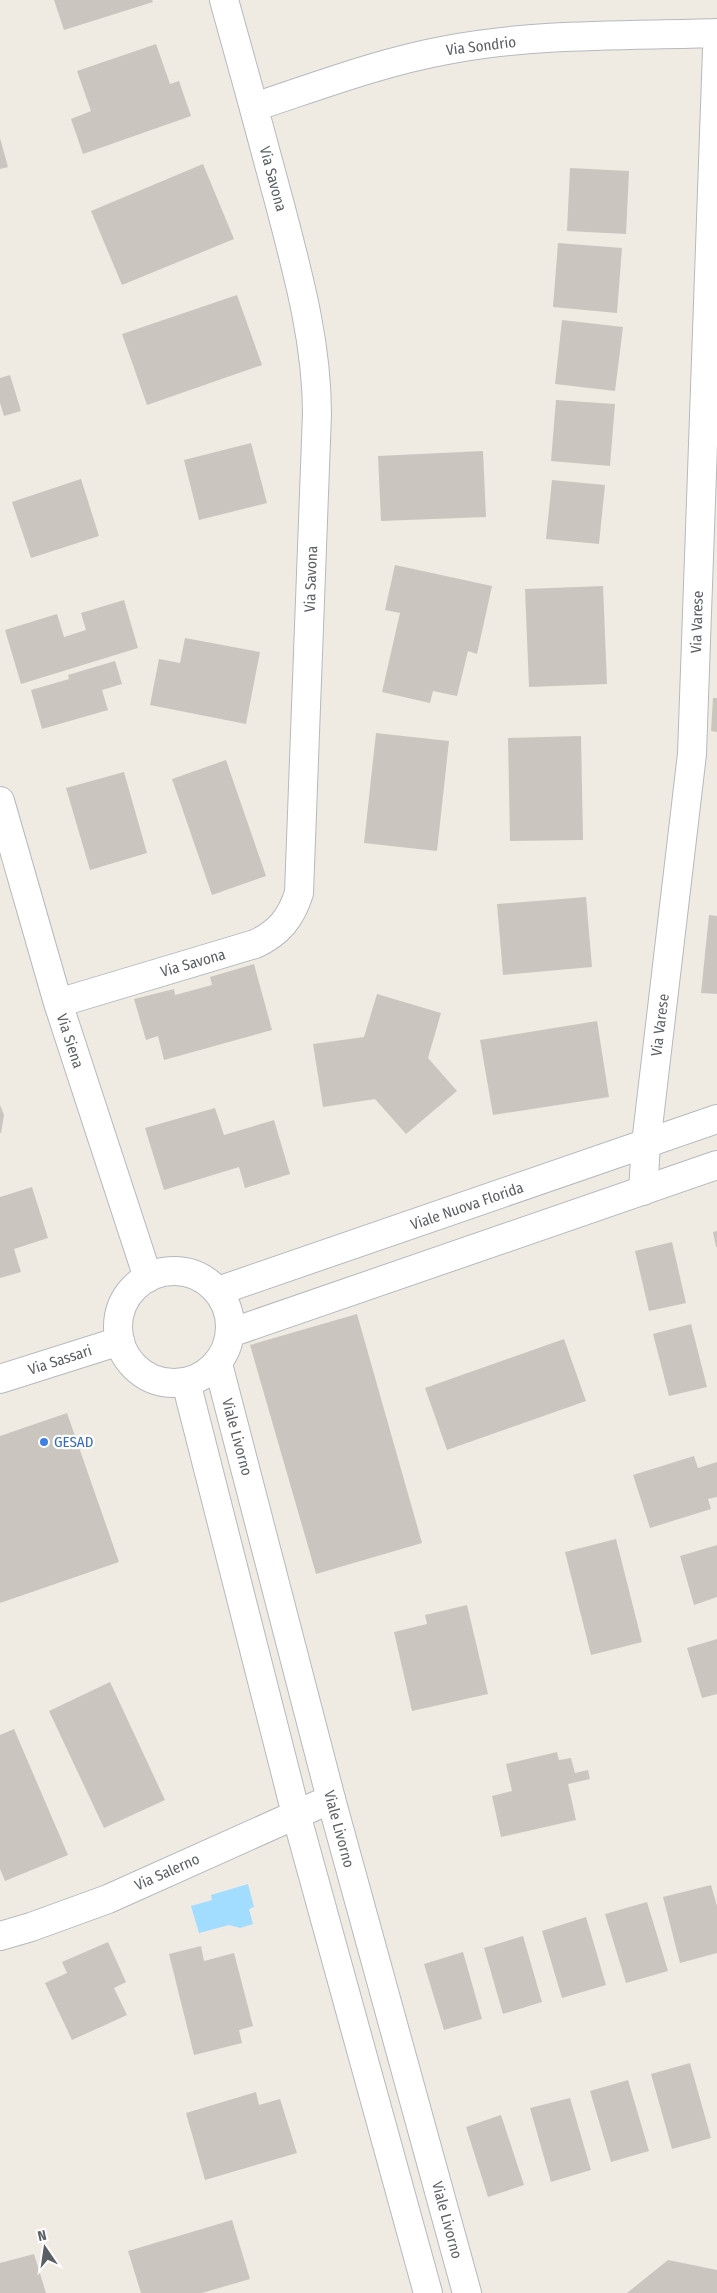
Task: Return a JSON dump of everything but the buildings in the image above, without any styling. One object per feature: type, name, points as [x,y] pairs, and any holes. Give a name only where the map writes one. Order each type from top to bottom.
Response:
[{"type":"street","name":"Via Savona","points":[[58,1003],[255,944],[284,925],[291,915],[299,893],[317,414],[316,376],[312,343],[300,281],[224,0]]},
{"type":"street","name":"Via Sondrio","points":[[254,108],[363,70],[448,49],[537,40],[717,33]]},
{"type":"street","name":"Via Varese","points":[[643,1191],[646,1144],[692,754],[709,473],[717,50]]},
{"type":"street","name":"Via Siena","points":[[0,801],[58,1003],[148,1278]]},
{"type":"street","name":"Viale Nuova Florida","points":[[218,1291],[717,1119]]},
{"type":"street","points":[[230,1332],[717,1165]]},
{"type":"street","points":[[166,1272],[185,1272],[203,1279],[218,1291],[226,1304],[230,1318],[230,1332],[226,1349],[218,1364],[203,1376],[186,1382],[169,1383],[152,1379],[138,1370],[126,1357],[120,1341],[118,1322],[123,1305],[133,1289],[148,1278],[166,1272]]},
{"type":"street","name":"Via Sassari","points":[[0,1379],[120,1341]]},
{"type":"street","name":"Viale Livorno","points":[[218,1364],[331,1799],[467,2293]]},
{"type":"street","points":[[186,1382],[296,1814],[428,2293]]},
{"type":"street","name":"Via Salerno","points":[[0,1936],[31,1927],[108,1899],[331,1799]]},
{"type":"water","points":[[248,1884],[254,1907],[249,1909],[253,1924],[240,1928],[229,1925],[199,1933],[191,1906],[212,1900],[211,1895]]},
{"type":"place","name":"GESAD","points":[[44,1442]]}]
